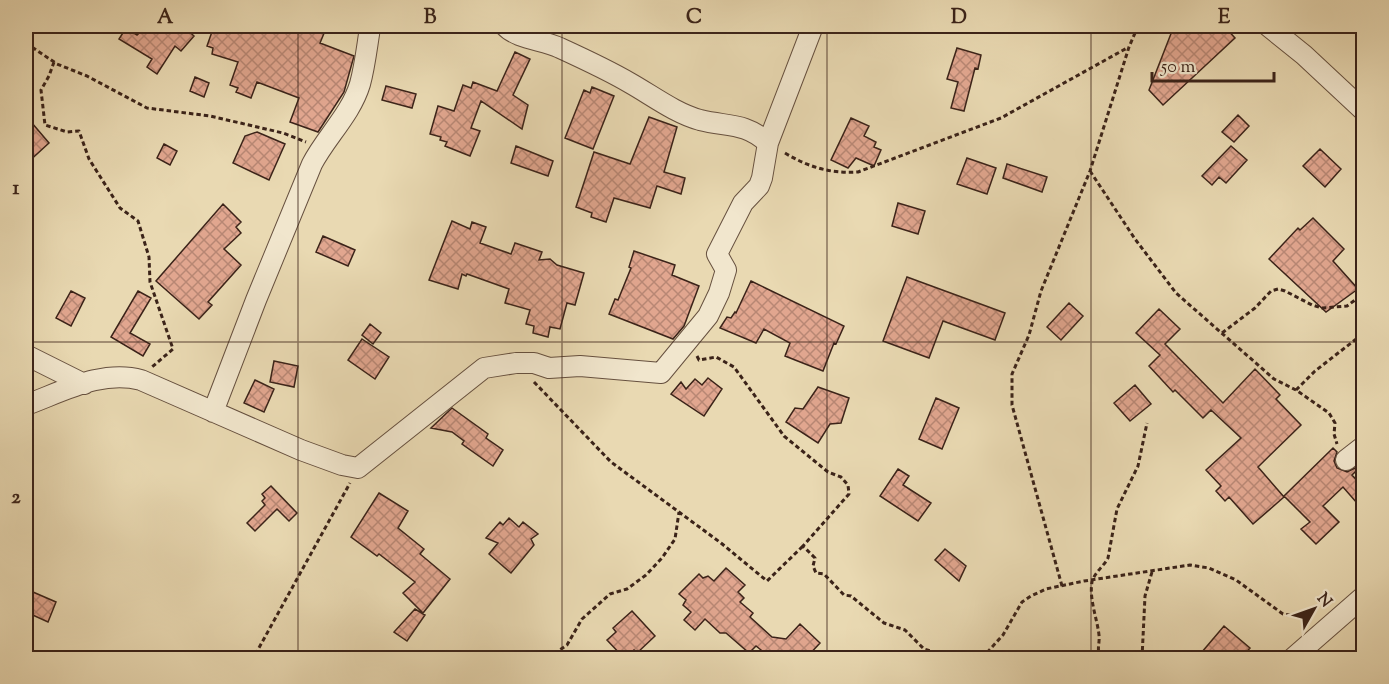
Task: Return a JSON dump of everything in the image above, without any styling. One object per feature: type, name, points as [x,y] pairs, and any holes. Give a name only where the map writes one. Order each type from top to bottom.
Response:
[{"type":"street","points":[[213,412],[312,164],[339,125],[360,84],[371,26]]},
{"type":"street","points":[[505,26],[520,35],[547,42],[596,64],[673,108],[700,120],[744,127],[758,133],[768,143]]},
{"type":"street","points":[[26,405],[97,379],[127,376],[150,383],[301,450],[342,465],[358,468],[484,368],[534,363],[549,368],[580,366],[661,373],[708,316],[719,293],[726,270],[717,254],[740,208],[759,186],[768,143],[813,26]]},
{"type":"street","points":[[1268,26],[1304,55],[1364,111]]},
{"type":"street","points":[[26,355],[84,384]]},
{"type":"street","points":[[1343,454],[1364,446]]},
{"type":"street","points":[[1293,658],[1364,596]]},
{"type":"path","points":[[1062,586],[1012,405],[1012,374],[1029,335],[1041,291],[1090,171],[1137,26]]},
{"type":"path","points":[[26,43],[54,62],[87,76],[147,108],[210,116],[283,133],[321,149]]},
{"type":"path","points":[[768,143],[798,161],[817,168],[836,172],[858,172],[1001,118],[1129,47]]},
{"type":"path","points":[[54,62],[50,76],[41,90],[45,125],[67,132],[79,131],[88,159],[120,208],[138,221],[149,257],[150,282],[173,349],[156,365],[127,376]]},
{"type":"path","points":[[1090,171],[1176,293],[1274,379],[1296,390],[1314,404],[1323,407],[1333,417],[1334,440],[1343,454]]},
{"type":"path","points":[[1222,333],[1255,308],[1271,291],[1278,289],[1322,308],[1347,306],[1355,300],[1364,300]]},
{"type":"path","points":[[1296,390],[1315,371],[1364,333]]},
{"type":"path","points":[[516,363],[611,462],[680,512],[767,581],[803,546],[849,494],[848,485],[841,477],[828,472],[784,436],[734,367],[716,357],[699,360],[695,351]]},
{"type":"path","points":[[1101,658],[1092,598],[1092,581],[1105,564],[1117,508],[1138,466],[1147,423]]},
{"type":"path","points":[[250,658],[255,655],[358,468]]},
{"type":"path","points":[[548,658],[567,645],[582,619],[610,594],[627,589],[646,575],[662,558],[675,539],[680,512]]},
{"type":"path","points":[[803,546],[815,558],[813,566],[816,573],[824,574],[844,595],[851,596],[884,623],[905,630],[924,649],[956,658]]},
{"type":"path","points":[[982,658],[1003,635],[1022,602],[1046,590],[1199,565],[1236,580],[1283,615],[1312,619],[1344,612]]},
{"type":"path","points":[[1142,658],[1146,596],[1152,572]]},
{"type":"path","points":[[255,655],[261,658]]},
{"type":"building","points":[[147,26],[183,26],[194,36],[181,51],[175,46],[157,74],[147,67],[152,59],[119,39],[126,28],[137,35]]},
{"type":"building","points":[[214,26],[234,26],[247,30],[249,26],[327,26],[320,43],[354,56],[344,92],[318,132],[290,122],[299,98],[257,82],[251,98],[236,92],[238,88],[230,85],[238,62],[212,54],[213,48],[207,46]]},
{"type":"building","points":[[1174,26],[1224,26],[1235,38],[1163,105],[1149,90]]},
{"type":"building","points":[[957,48],[981,55],[978,69],[975,68],[964,111],[951,108],[958,82],[947,79]]},
{"type":"building","points":[[515,52],[530,59],[513,95],[528,105],[522,129],[481,101],[471,128],[480,131],[470,156],[445,146],[447,142],[440,140],[441,137],[430,134],[438,106],[454,111],[463,85],[471,88],[473,82],[497,91]]},
{"type":"building","points":[[195,77],[209,83],[204,97],[190,91]]},
{"type":"building","points":[[386,86],[416,94],[412,108],[382,100]]},
{"type":"building","points":[[592,87],[614,96],[593,149],[565,138],[584,90],[590,93]]},
{"type":"building","points":[[1238,115],[1249,126],[1234,142],[1222,132]]},
{"type":"building","points":[[26,116],[49,143],[26,164]]},
{"type":"building","points":[[649,117],[677,127],[664,172],[685,178],[681,194],[657,186],[650,208],[614,198],[606,222],[591,217],[592,213],[576,207],[594,152],[630,164]]},
{"type":"building","points":[[851,118],[869,126],[864,136],[876,142],[874,147],[881,150],[874,166],[856,158],[848,168],[831,160]]},
{"type":"building","points":[[257,132],[285,144],[269,180],[233,163],[245,136]]},
{"type":"building","points":[[164,144],[177,151],[170,165],[157,158]]},
{"type":"building","points":[[516,146],[553,161],[548,176],[511,163]]},
{"type":"building","points":[[1231,146],[1247,160],[1226,183],[1219,177],[1212,185],[1202,176]]},
{"type":"building","points":[[1320,149],[1341,169],[1325,187],[1303,166]]},
{"type":"building","points":[[967,158],[996,168],[987,194],[957,184]]},
{"type":"building","points":[[1007,164],[1047,177],[1042,192],[1003,178]]},
{"type":"building","points":[[898,203],[925,211],[918,234],[892,226]]},
{"type":"building","points":[[223,204],[241,222],[236,227],[241,233],[224,249],[241,265],[208,302],[212,305],[199,319],[156,281]]},
{"type":"building","points":[[1313,218],[1344,249],[1333,261],[1358,289],[1326,312],[1269,259],[1298,228],[1300,230]]},
{"type":"building","points":[[452,221],[470,229],[472,222],[486,227],[480,243],[511,254],[515,243],[542,252],[539,260],[550,259],[557,265],[584,273],[575,305],[567,303],[560,329],[550,327],[548,337],[533,333],[534,326],[526,324],[530,310],[505,303],[509,289],[467,274],[466,276],[462,274],[458,289],[429,280]]},
{"type":"building","points":[[323,236],[355,250],[348,266],[316,252]]},
{"type":"building","points":[[634,251],[675,265],[672,275],[699,286],[684,326],[673,339],[609,314],[615,299],[618,300],[631,268],[629,267]]},
{"type":"building","points":[[907,277],[1005,313],[995,340],[943,321],[929,358],[883,341]]},
{"type":"building","points":[[751,281],[844,326],[836,344],[834,343],[823,371],[785,356],[790,343],[764,329],[756,343],[720,328],[727,317],[731,318],[736,313]]},
{"type":"building","points":[[71,291],[85,298],[71,326],[56,318]]},
{"type":"building","points":[[138,291],[151,298],[130,333],[150,344],[143,356],[111,337]]},
{"type":"building","points":[[1069,303],[1083,316],[1061,340],[1047,327]]},
{"type":"building","points":[[1159,309],[1180,329],[1165,344],[1223,403],[1255,369],[1280,395],[1276,399],[1301,425],[1258,467],[1284,497],[1253,524],[1229,497],[1225,501],[1216,491],[1221,486],[1206,470],[1241,438],[1211,410],[1203,418],[1175,390],[1173,392],[1149,366],[1160,355],[1136,333]]},
{"type":"building","points":[[370,324],[381,333],[373,344],[362,335]]},
{"type":"building","points":[[362,339],[389,357],[375,379],[348,360]]},
{"type":"building","points":[[274,361],[298,366],[294,387],[270,382]]},
{"type":"building","points":[[708,378],[722,389],[704,416],[671,394],[681,382],[686,389],[695,379],[702,385]]},
{"type":"building","points":[[255,380],[274,389],[264,412],[244,403]]},
{"type":"building","points":[[1135,385],[1151,404],[1130,421],[1114,403]]},
{"type":"building","points":[[818,387],[849,398],[841,423],[830,424],[818,443],[786,422],[795,408],[803,409]]},
{"type":"building","points":[[936,398],[959,408],[942,449],[919,439]]},
{"type":"building","points":[[452,408],[488,434],[486,438],[503,450],[493,466],[462,444],[464,441],[452,432],[431,428]]},
{"type":"building","points":[[1333,448],[1337,452],[1334,461],[1337,468],[1347,472],[1355,468],[1357,470],[1352,475],[1364,488],[1364,511],[1343,487],[1323,506],[1339,522],[1316,544],[1301,529],[1310,522],[1284,496]]},
{"type":"building","points":[[898,469],[909,476],[903,485],[931,503],[918,521],[880,496]]},
{"type":"building","points":[[271,486],[297,513],[289,521],[277,509],[255,531],[247,523],[265,505],[262,501],[265,498],[262,494]]},
{"type":"building","points":[[379,493],[408,511],[398,528],[424,549],[420,554],[450,579],[423,613],[403,593],[415,582],[379,554],[377,556],[351,537]]},
{"type":"building","points":[[509,518],[519,527],[523,522],[538,534],[531,539],[534,545],[511,573],[489,554],[498,543],[486,538],[500,522],[503,525]]},
{"type":"building","points":[[945,549],[966,566],[959,581],[935,560]]},
{"type":"building","points":[[726,568],[745,585],[738,592],[744,598],[740,602],[753,613],[750,617],[772,637],[786,639],[800,624],[820,643],[806,658],[771,658],[756,646],[749,653],[726,633],[720,633],[705,619],[695,630],[684,620],[691,612],[683,605],[686,600],[679,594],[699,574],[703,578],[708,576],[714,581]]},
{"type":"building","points":[[26,589],[56,602],[48,622],[26,612]]},
{"type":"building","points":[[415,609],[425,615],[407,641],[394,632]]},
{"type":"building","points":[[632,611],[655,636],[637,653],[634,650],[624,658],[607,640],[616,632],[613,628]]},
{"type":"building","points":[[1224,626],[1250,648],[1241,658],[1210,658],[1202,652]]}]
